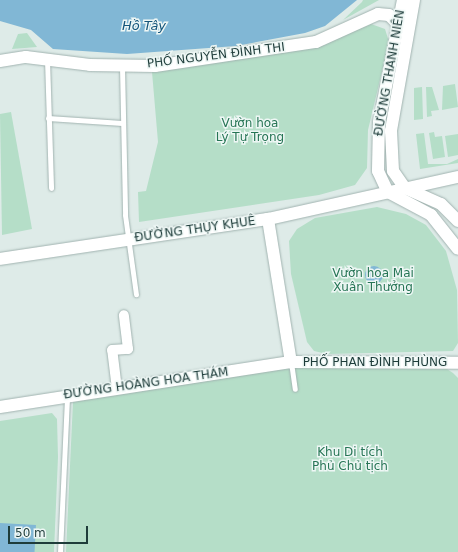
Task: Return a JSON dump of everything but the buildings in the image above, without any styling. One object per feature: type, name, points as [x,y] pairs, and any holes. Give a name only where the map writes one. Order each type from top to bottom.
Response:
[{"type":"main road","name":"ĐƯỜNG THANH NIÊN","points":[[388,192],[378,171],[377,134],[403,0]]},
{"type":"main road","name":"ĐƯỜNG THANH NIÊN","points":[[405,188],[394,171],[391,130],[414,0]]},
{"type":"main road","name":"PHỐ NGUYỄN ĐÌNH THI","points":[[0,61],[47,59],[122,66],[155,66],[302,44],[334,36],[378,14],[389,15],[398,24]]},
{"type":"main road","name":"ĐƯỜNG THỤY KHUÊ","points":[[0,259],[268,219],[458,177]]},
{"type":"main road","points":[[405,188],[441,204],[458,221]]},
{"type":"main road","points":[[388,192],[432,215],[458,249]]},
{"type":"main road","points":[[268,219],[291,362]]},
{"type":"main road","name":"PHỐ PHAN ĐÌNH PHÙNG","points":[[291,362],[458,364]]},
{"type":"main road","name":"ĐƯỜNG HOÀNG HOA THÁM","points":[[0,407],[291,362]]},
{"type":"street","points":[[117,389],[112,350],[128,349],[124,315]]},
{"type":"lane","points":[[47,59],[51,188]]},
{"type":"lane","points":[[122,66],[122,122],[128,239],[136,294]]},
{"type":"lane","points":[[48,118],[122,122]]},
{"type":"lane","points":[[291,362],[295,389]]},
{"type":"lane","points":[[60,552],[67,396]]},
{"type":"green space","points":[[363,0],[379,0],[343,20],[362,2]]},
{"type":"green space","name":"Vườn hoa Lý Tự Trọng","points":[[371,24],[385,29],[389,42],[368,130],[367,168],[355,185],[319,195],[139,222],[138,192],[146,191],[158,142],[152,72],[320,45]]},
{"type":"green space","points":[[27,33],[37,47],[12,49],[18,34]]},
{"type":"green space","points":[[455,84],[458,107],[442,110],[443,86]]},
{"type":"green space","points":[[422,87],[423,119],[414,120],[414,88]]},
{"type":"green space","points":[[426,87],[432,87],[439,110],[431,111],[432,116],[427,117]]},
{"type":"green space","points":[[11,112],[32,229],[2,235],[0,114]]},
{"type":"green space","points":[[434,132],[435,137],[442,136],[445,157],[433,159],[429,133]]},
{"type":"green space","points":[[424,133],[428,164],[447,164],[458,159],[458,163],[420,169],[416,134]]},
{"type":"green space","points":[[458,134],[458,155],[448,157],[445,136]]},
{"type":"green space","name":"Vườn hoa Mai Xuân Thưởng","points":[[377,207],[406,214],[426,225],[446,251],[457,290],[458,343],[453,351],[327,354],[314,351],[307,342],[291,274],[289,241],[297,229],[315,218]]},
{"type":"green space","name":"Khu Di tích Phủ Chủ tịch","points":[[287,368],[447,369],[458,378],[458,552],[66,552],[73,402]]},
{"type":"green space","points":[[52,413],[57,419],[58,457],[54,552],[0,552],[0,421]]},
{"type":"water","name":"Hồ Tây","points":[[0,0],[357,0],[325,26],[305,33],[236,46],[127,54],[53,49],[31,30],[0,21]]},
{"type":"water","points":[[370,266],[378,266],[383,271],[381,282],[378,284],[370,284],[365,279],[365,271]]},
{"type":"water","points":[[0,523],[36,525],[35,552],[0,552]]}]
